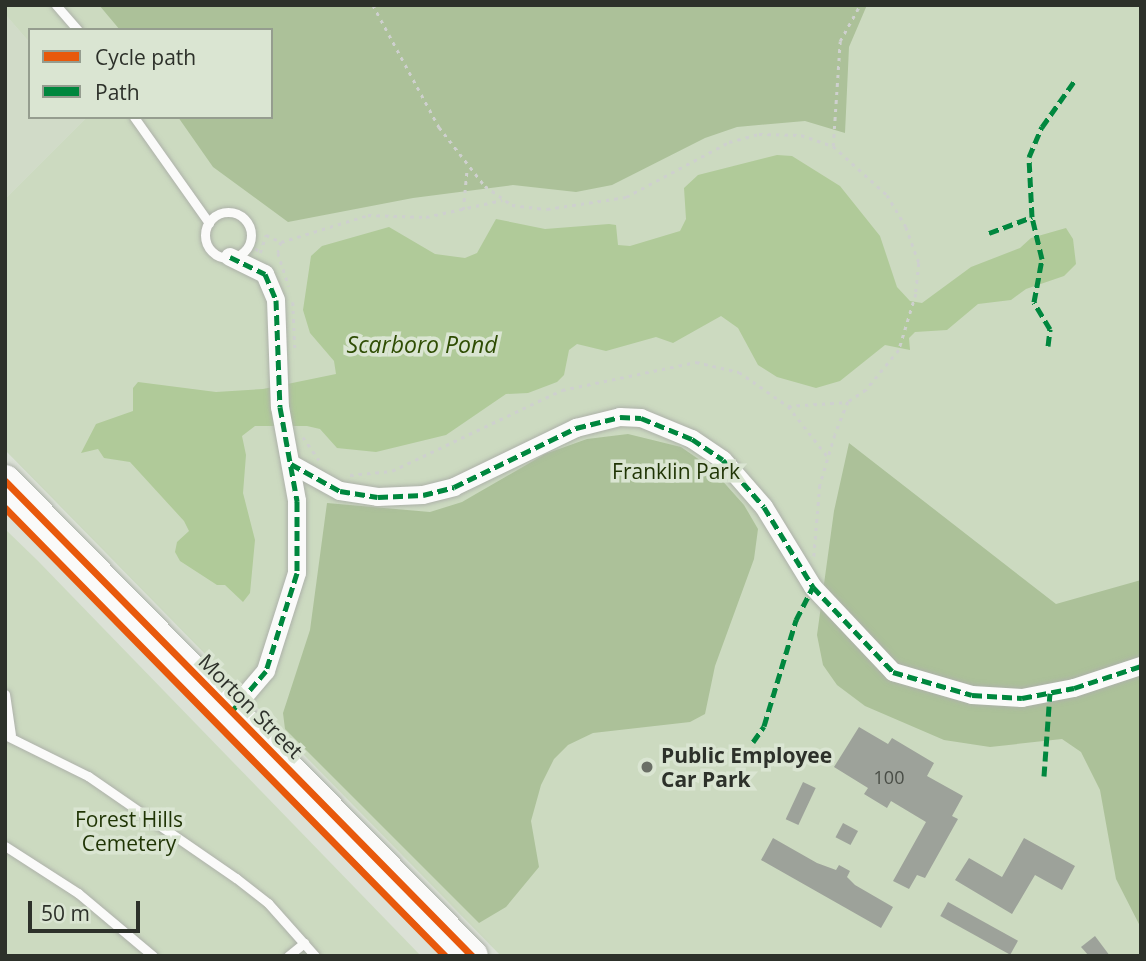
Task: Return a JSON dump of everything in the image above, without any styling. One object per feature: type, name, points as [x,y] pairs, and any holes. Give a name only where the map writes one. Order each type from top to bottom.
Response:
[{"type":"highway","name":"Morton Street","points":[[5,481],[472,956]]},
{"type":"highway","name":"Morton Street","points":[[5,508],[445,956]]},
{"type":"street","points":[[230,257],[239,265],[265,274],[272,287],[279,330],[279,380],[290,431],[297,573],[266,671],[232,711]]},
{"type":"street","points":[[291,464],[340,491],[378,497],[423,495],[454,487],[576,428],[621,417],[641,418],[692,439],[723,460],[764,507],[813,587],[893,672],[932,686],[972,695],[1022,698],[1074,688],[1141,666]]},
{"type":"lane","points":[[57,5],[76,28]]},
{"type":"lane","points":[[135,119],[209,223],[208,245],[217,254],[230,257],[248,244],[248,223],[237,214],[222,212],[209,223]]},
{"type":"lane","points":[[5,694],[8,735],[88,776],[236,878],[268,903],[314,956]]},
{"type":"lane","points":[[5,846],[78,893],[153,956]]},
{"type":"lane","points":[[288,956],[304,943]]},
{"type":"path","points":[[373,5],[403,67],[466,165],[504,199]]},
{"type":"path","points":[[833,146],[840,41],[860,5]]},
{"type":"path","points":[[248,244],[260,253],[266,235],[281,242],[369,215],[426,217],[504,199],[547,209],[596,204],[651,187],[729,142],[760,134],[801,135],[833,146],[887,195],[906,227],[919,263],[916,294],[899,350],[866,390],[848,402],[788,406]]},
{"type":"path","points":[[463,210],[469,178],[466,165]]},
{"type":"path","points":[[271,255],[278,253],[281,242]]},
{"type":"path","points":[[347,475],[392,471],[562,390],[696,362],[739,372],[788,406],[828,457]]},
{"type":"path","points":[[813,587],[815,528],[828,457],[848,402]]},
{"type":"path","points":[[290,431],[320,462],[329,466]]},
{"type":"shaded area","points":[[5,14],[28,41],[28,119],[85,119],[5,199]]},
{"type":"green space","name":"Franklin Park","points":[[5,5],[1141,5],[1141,956],[501,956],[5,450],[5,199],[85,119],[273,119],[273,28],[28,28],[28,41],[5,14]]},
{"type":"green space","points":[[99,5],[867,5],[849,47],[845,133],[805,121],[737,127],[705,138],[612,185],[576,192],[513,185],[413,198],[288,222],[213,167],[179,119],[273,119],[273,28],[118,28]]},
{"type":"green space","points":[[628,434],[681,447],[710,467],[744,505],[758,529],[754,559],[715,666],[705,714],[690,722],[593,733],[568,745],[554,759],[541,785],[531,821],[539,867],[506,907],[479,923],[285,729],[283,713],[310,630],[327,503],[430,512],[462,502],[545,454],[587,439]]},
{"type":"green space","points":[[849,443],[1056,604],[1141,580],[1141,928],[1116,879],[1100,790],[1081,752],[1062,739],[990,747],[944,740],[865,706],[837,685],[823,665],[817,635],[834,511]]},
{"type":"green space","name":"Forest Hills Cemetery","points":[[5,529],[38,561],[421,956],[5,956]]},
{"type":"water","name":"Scarboro Pond","points":[[777,155],[792,156],[840,186],[880,236],[897,287],[910,301],[922,303],[971,267],[1020,248],[1031,238],[1066,228],[1073,239],[1076,264],[1064,276],[1026,289],[1011,300],[978,304],[947,330],[915,332],[909,338],[910,350],[885,345],[840,381],[816,388],[777,377],[758,365],[738,328],[721,316],[673,343],[656,337],[606,351],[577,344],[569,350],[564,375],[557,382],[528,393],[506,394],[446,435],[376,452],[337,448],[320,429],[307,426],[255,426],[242,436],[246,455],[243,493],[255,540],[250,593],[243,602],[225,585],[217,585],[180,561],[175,552],[177,542],[189,531],[184,521],[130,462],[104,458],[98,449],[81,453],[96,424],[133,411],[133,388],[138,382],[216,392],[263,389],[336,374],[334,361],[310,333],[303,310],[311,256],[322,246],[389,227],[435,254],[465,258],[477,253],[496,219],[545,229],[616,225],[618,245],[630,246],[680,231],[686,219],[684,188],[698,175]]},
{"type":"building","points":[[859,727],[888,744],[892,738],[934,763],[927,776],[963,796],[952,816],[958,819],[925,878],[917,875],[909,889],[893,881],[926,822],[891,801],[887,808],[864,794],[868,788],[834,767]]},
{"type":"building","points":[[803,782],[816,788],[798,825],[786,819]]},
{"type":"building","points":[[843,823],[858,831],[850,845],[835,837]]},
{"type":"building","points":[[773,838],[817,863],[836,870],[839,865],[850,871],[847,877],[855,885],[893,907],[881,928],[761,860]]},
{"type":"building","points":[[1024,838],[1075,866],[1062,890],[1035,875],[1012,914],[955,880],[969,858],[1002,877]]},
{"type":"building","points":[[948,902],[1018,941],[1010,955],[940,916]]},
{"type":"building","points":[[1095,936],[1110,956],[1089,956],[1081,947]]},
{"type":"marked path","points":[[1048,346],[1050,329],[1034,302],[1042,259],[1032,217],[1029,157],[1042,127],[1075,80]]},
{"type":"marked path","points":[[989,233],[1032,217]]},
{"type":"marked path","points":[[230,257],[265,274],[276,300],[280,407],[297,501],[297,573],[266,671],[232,711]]},
{"type":"marked path","points":[[291,464],[340,491],[378,497],[423,495],[454,487],[576,428],[620,417],[641,418],[692,439],[723,460],[764,507],[813,587],[893,672],[972,695],[1022,698],[1074,688],[1141,666]]},
{"type":"marked path","points":[[753,742],[764,726],[796,620],[813,587]]},
{"type":"marked path","points":[[1044,776],[1050,693]]},
{"type":"cycle path","points":[[5,481],[472,956]]},
{"type":"cycle path","points":[[5,508],[445,956]]},
{"type":"place","name":"Public Employee Car Park","points":[[647,767]]}]
